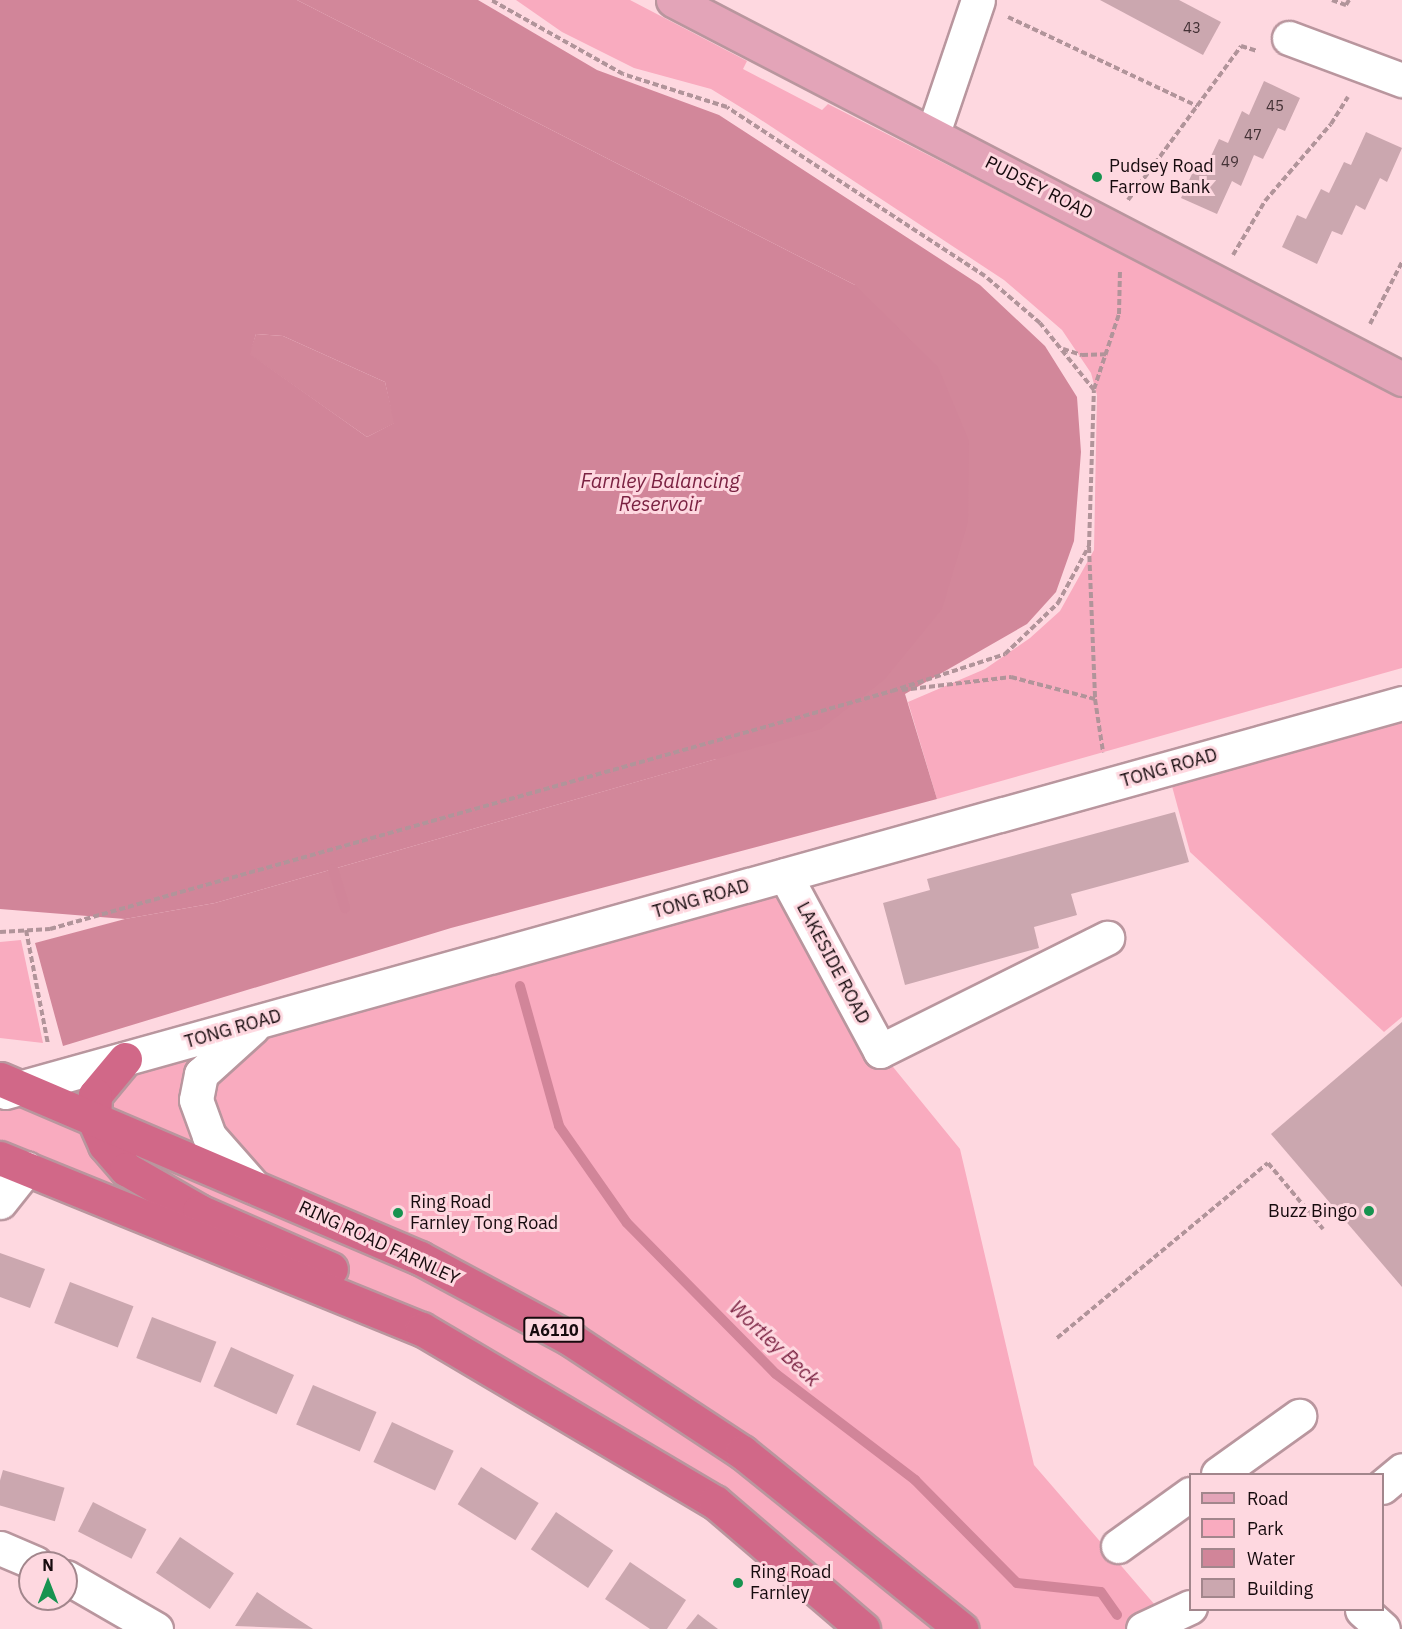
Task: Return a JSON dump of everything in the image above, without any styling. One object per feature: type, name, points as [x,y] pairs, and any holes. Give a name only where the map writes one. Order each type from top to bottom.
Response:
[{"type":"highway","points":[[125,1059],[95,1095],[94,1120],[105,1145],[126,1169],[199,1211],[366,1284],[422,1329],[715,1502],[863,1629]]},
{"type":"highway","name":"RING ROAD FARNLEY","points":[[7,1087],[94,1120],[420,1258],[572,1340],[742,1452],[961,1629]]},
{"type":"highway","points":[[14,1163],[422,1329]]},
{"type":"main road","name":"PUDSEY ROAD","points":[[673,0],[1120,230],[1402,379]]},
{"type":"street","points":[[933,133],[978,1]]},
{"type":"street","points":[[1289,38],[1402,80]]},
{"type":"street","name":"TONG ROAD","points":[[7,1087],[125,1059],[1402,703]]},
{"type":"street","name":"LAKESIDE ROAD","points":[[785,875],[880,1051],[1107,938]]},
{"type":"street","points":[[254,1187],[209,1136],[196,1100],[201,1074],[259,1022]]},
{"type":"street","points":[[0,1202],[14,1163]]},
{"type":"street","points":[[1219,1473],[1299,1416]]},
{"type":"street","points":[[1384,1486],[1402,1470]]},
{"type":"street","points":[[1118,1546],[1189,1495]]},
{"type":"street","points":[[0,1548],[18,1556]]},
{"type":"street","points":[[78,1584],[156,1629]]},
{"type":"street","points":[[1143,1629],[1189,1608]]},
{"type":"street","points":[[1363,1611],[1383,1629]]},
{"type":"path","points":[[491,0],[623,74],[728,107],[985,276],[1041,323],[1094,390]]},
{"type":"path","points":[[1332,0],[1346,5],[1349,0]]},
{"type":"path","points":[[978,1],[1197,106]]},
{"type":"path","points":[[1108,785],[1095,699],[1089,546],[1094,390],[1119,314],[1121,210],[1240,46],[1262,52],[1289,38]]},
{"type":"path","points":[[1218,281],[1265,201],[1331,124],[1363,65]]},
{"type":"path","points":[[1354,354],[1402,262]]},
{"type":"path","points":[[1061,349],[1082,355],[1106,354]]},
{"type":"path","points":[[0,932],[50,928],[892,691],[1005,654],[1058,603],[1089,546]]},
{"type":"path","points":[[892,691],[1011,677],[1095,699]]},
{"type":"path","points":[[7,1087],[49,1048],[26,930]]},
{"type":"path","points":[[1058,1338],[1268,1163],[1323,1229]]},
{"type":"green space","points":[[516,0],[630,0],[747,61],[743,69],[822,110],[828,104],[1402,396],[1402,668],[937,799],[908,702],[985,669],[1030,638],[1060,611],[1094,550],[1097,395],[1091,373],[1062,330],[1004,280],[755,116],[711,89],[634,68],[562,32]]},
{"type":"green space","points":[[1402,703],[1402,1017],[1384,1032],[1190,852],[1167,768]]},
{"type":"green space","points":[[785,875],[880,1051],[960,1149],[1034,1465],[1168,1620],[1143,1629],[863,1629],[544,1399],[0,1158],[0,1093]]},
{"type":"green space","points":[[21,940],[43,1043],[0,1038],[0,942]]},
{"type":"shaded area","points":[[297,0],[478,0],[597,70],[719,115],[980,285],[1045,346],[1077,397],[1081,452],[1074,541],[1056,592],[1027,624],[905,694],[937,799],[451,928],[63,1046],[35,943],[125,919],[215,903],[716,759],[855,285]]},
{"type":"shaded area","points":[[256,334],[283,336],[385,382],[395,423],[367,437],[249,354]]},
{"type":"water","name":"Farnley Balancing Reservoir","points":[[0,0],[297,0],[855,285],[938,367],[969,441],[968,522],[942,609],[884,680],[821,729],[215,903],[125,919],[0,909]],"holes":[[[256,334],[283,336],[385,382],[394,423],[367,437],[250,354]]]},
{"type":"building","points":[[1100,0],[1179,0],[1221,22],[1203,55]]},
{"type":"building","points":[[1264,81],[1300,98],[1285,131],[1278,128],[1263,159],[1254,155],[1241,186],[1232,181],[1217,214],[1181,198],[1196,165],[1205,169],[1219,139],[1228,143],[1242,111],[1249,115]]},
{"type":"building","points":[[1366,132],[1402,148],[1387,182],[1380,178],[1365,210],[1356,205],[1342,235],[1332,231],[1317,264],[1282,247],[1297,215],[1306,219],[1321,189],[1329,193],[1344,162],[1351,165]]},
{"type":"building","points":[[1175,812],[1189,862],[1071,894],[1077,915],[1034,927],[1039,948],[905,985],[883,903],[930,890],[927,879]]},
{"type":"building","name":"Buzz Bingo","points":[[1402,1022],[1402,1287],[1271,1134]]},
{"type":"building","points":[[0,1253],[45,1269],[30,1308],[0,1297]]},
{"type":"building","points":[[70,1282],[133,1306],[118,1347],[54,1323]]},
{"type":"building","points":[[152,1317],[216,1342],[201,1383],[136,1358]]},
{"type":"building","points":[[231,1347],[294,1375],[277,1414],[214,1386]]},
{"type":"building","points":[[313,1385],[377,1412],[360,1452],[296,1425]]},
{"type":"building","points":[[392,1422],[454,1451],[435,1491],[373,1462]]},
{"type":"building","points":[[481,1467],[539,1503],[515,1540],[458,1504]]},
{"type":"building","points":[[3,1470],[65,1488],[55,1521],[0,1506],[0,1480]]},
{"type":"building","points":[[93,1502],[146,1529],[131,1559],[78,1531]]},
{"type":"building","points":[[556,1512],[613,1551],[588,1588],[531,1549]]},
{"type":"building","points":[[180,1537],[234,1573],[210,1609],[156,1573]]},
{"type":"building","points":[[630,1562],[686,1600],[667,1629],[650,1629],[605,1599]]},
{"type":"building","points":[[257,1592],[285,1611],[313,1629],[235,1626]]},
{"type":"building","points":[[698,1614],[718,1629],[686,1629]]},
{"type":"waterway","name":"Wortley Beck","points":[[333,869],[345,908]]},
{"type":"waterway","name":"Wortley Beck","points":[[520,986],[559,1126],[627,1223],[776,1374],[915,1480],[1017,1583],[1101,1592],[1117,1615]]},
{"type":"place","name":"Pudsey Road Farrow Bank","points":[[1097,177]]},
{"type":"place","name":"Buzz Bingo","points":[[1369,1211]]},
{"type":"place","name":"Ring Road Farnley Tong Road","points":[[398,1213]]},
{"type":"place","name":"Ring Road Farnley","points":[[738,1583]]}]
